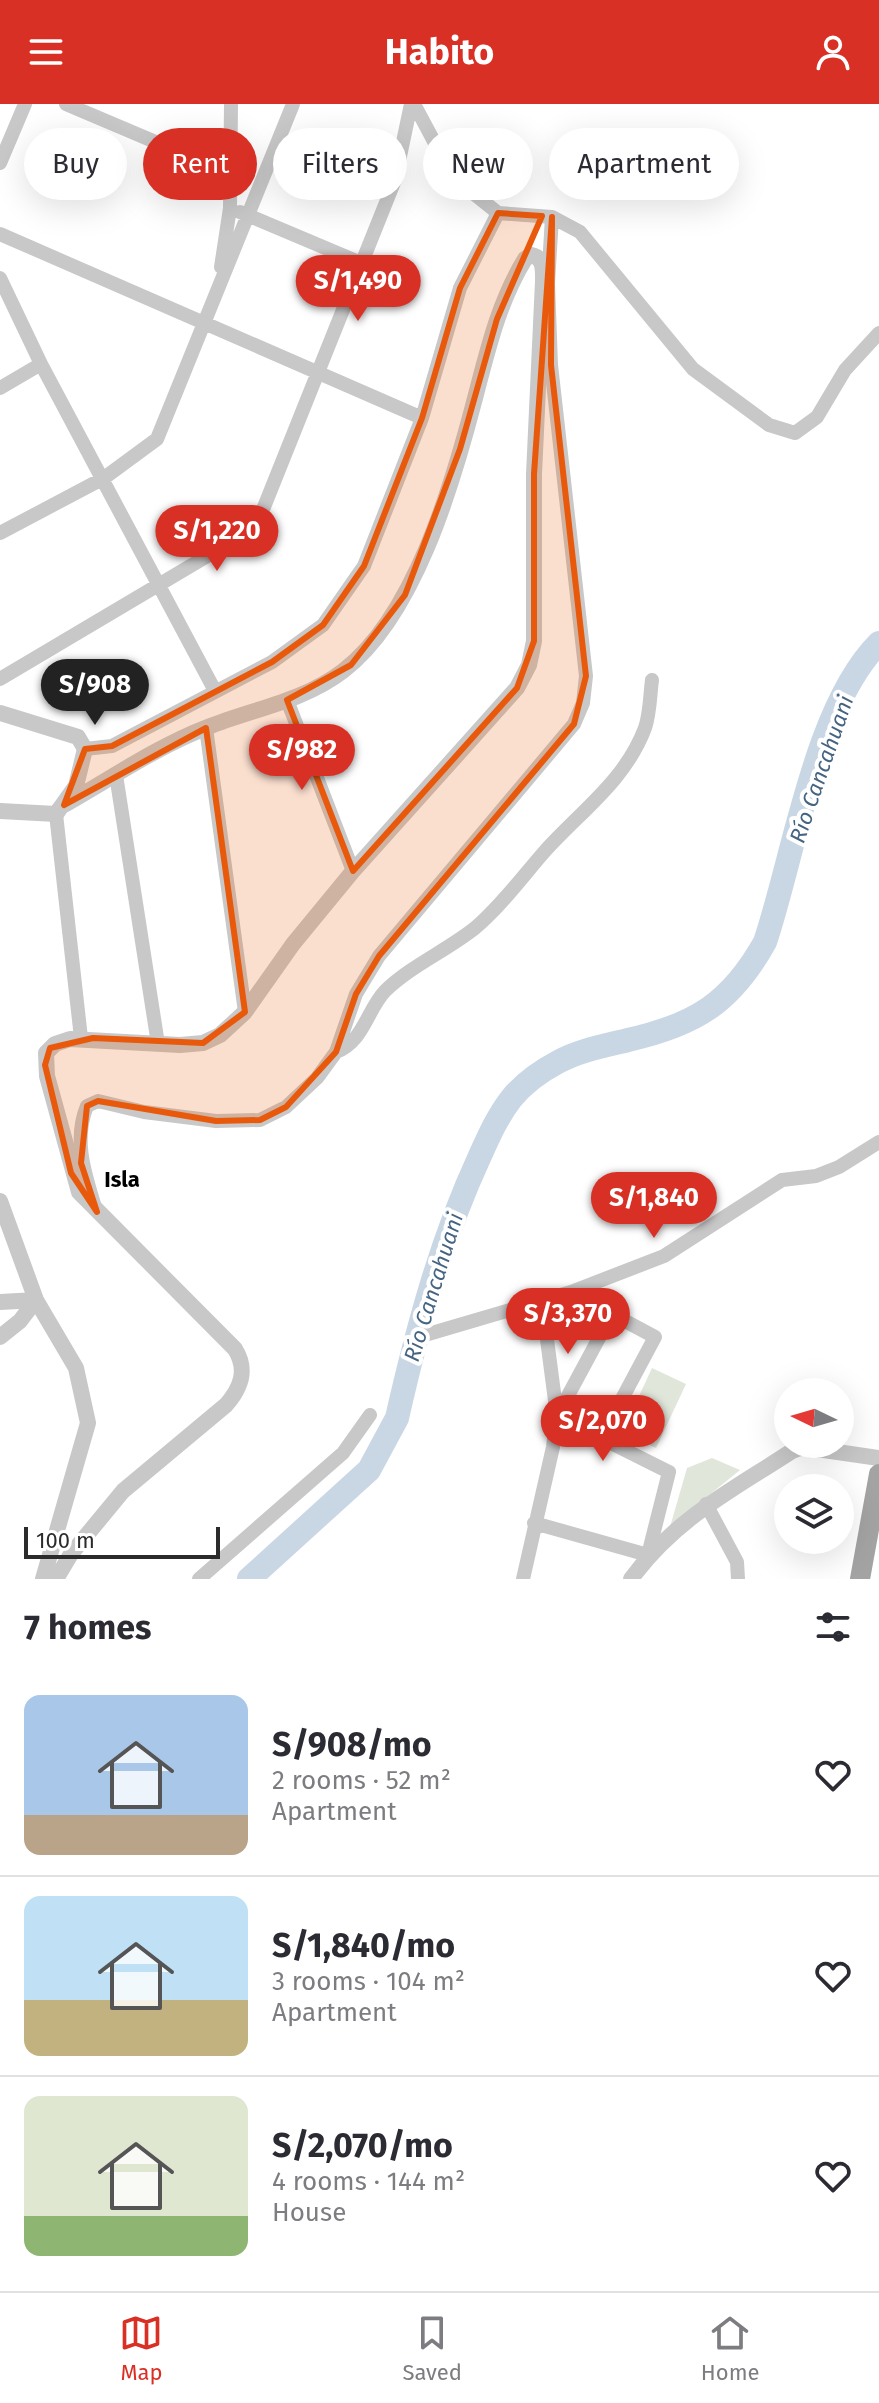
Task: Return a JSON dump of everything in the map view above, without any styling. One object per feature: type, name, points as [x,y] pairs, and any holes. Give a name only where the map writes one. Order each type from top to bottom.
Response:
[{"type":"main road","points":[[860,1579],[879,1474]]},
{"type":"street","points":[[0,163],[25,104]]},
{"type":"street","points":[[66,104],[143,137]]},
{"type":"street","points":[[231,104],[231,128]]},
{"type":"street","points":[[0,533],[104,478],[157,439],[293,104]]},
{"type":"street","points":[[412,104],[453,177],[498,213],[552,217],[580,232],[693,369],[769,425],[795,433],[817,417],[845,370],[879,333]]},
{"type":"street","points":[[0,679],[256,527],[395,180],[412,104]]},
{"type":"street","points":[[217,292],[230,200]]},
{"type":"street","points":[[230,208],[361,263]]},
{"type":"street","points":[[85,749],[112,746],[214,689],[272,662],[323,625],[364,566],[422,418],[460,288],[498,213]]},
{"type":"street","points":[[97,1212],[81,1163],[81,1120],[87,1106],[98,1101],[144,1112],[216,1121],[260,1120],[286,1107],[317,1078],[336,1052],[356,994],[379,956],[574,724],[583,703],[586,676],[584,629],[551,365],[548,283],[552,217]]},
{"type":"street","points":[[0,234],[422,418]]},
{"type":"street","points":[[0,811],[60,810],[116,775],[206,728],[287,700],[327,682],[351,665],[395,615],[422,554],[460,449],[497,319],[522,263],[534,255],[542,264],[543,281],[534,474],[534,641],[529,665],[507,700],[353,871],[293,944],[245,1012],[210,1041],[158,1044],[81,1038],[62,1041],[50,1048],[45,1065],[76,1185],[97,1212],[235,1349],[242,1379],[226,1405],[123,1491],[71,1554],[56,1579]]},
{"type":"street","points":[[0,278],[41,364],[214,689]]},
{"type":"street","points":[[0,388],[41,364]]},
{"type":"street","points":[[336,1052],[348,1047],[383,994],[419,963],[476,927],[556,839],[591,808],[625,766],[646,727],[652,680]]},
{"type":"street","points":[[287,700],[353,871]]},
{"type":"street","points":[[0,713],[78,737],[85,749],[76,786],[60,810],[81,1038]]},
{"type":"street","points":[[206,728],[245,1012]]},
{"type":"street","points":[[116,775],[158,1044]]},
{"type":"street","points":[[425,1335],[542,1301],[664,1256],[782,1180],[816,1176],[879,1142]]},
{"type":"street","points":[[0,1201],[36,1300],[76,1368],[88,1423],[43,1579]]},
{"type":"street","points":[[1,1301],[36,1300]]},
{"type":"street","points":[[0,1337],[20,1321],[36,1300]]},
{"type":"street","points":[[523,1579],[553,1447],[557,1416],[542,1301]]},
{"type":"street","points":[[557,1416],[612,1314],[655,1337],[600,1440]]},
{"type":"street","points":[[199,1579],[343,1453],[370,1415]]},
{"type":"street","points":[[557,1416],[669,1472],[648,1555]]},
{"type":"street","points":[[631,1579],[648,1555],[706,1504],[803,1447],[879,1458]]},
{"type":"street","points":[[706,1504],[737,1562],[738,1579]]},
{"type":"street","points":[[534,1523],[648,1555]]},
{"type":"highlighted area","points":[[498,213],[542,216],[497,319],[460,449],[405,595],[351,665],[287,700],[353,871],[470,743],[517,688],[534,641],[534,474],[552,217],[551,365],[586,676],[574,724],[379,956],[356,994],[336,1052],[286,1107],[260,1120],[216,1121],[98,1101],[87,1106],[81,1163],[97,1212],[71,1173],[45,1065],[50,1048],[93,1038],[203,1043],[245,1012],[206,728],[64,805],[85,749],[112,746],[272,662],[323,625],[364,566],[422,418],[460,288]]},
{"type":"shaded area","points":[[652,1368],[686,1384],[656,1448],[622,1433]]},
{"type":"shaded area","points":[[712,1458],[740,1470],[670,1527],[687,1468]]},
{"type":"waterway","name":"Río Cancahuani","points":[[249,1579],[369,1470],[397,1418],[422,1319],[465,1189],[489,1135],[511,1099],[533,1078],[566,1058],[652,1034],[692,1018],[724,996],[752,963],[765,942],[822,743],[857,671],[879,643]]},
{"type":"district","name":"Isla","points":[[122,1179]]}]
